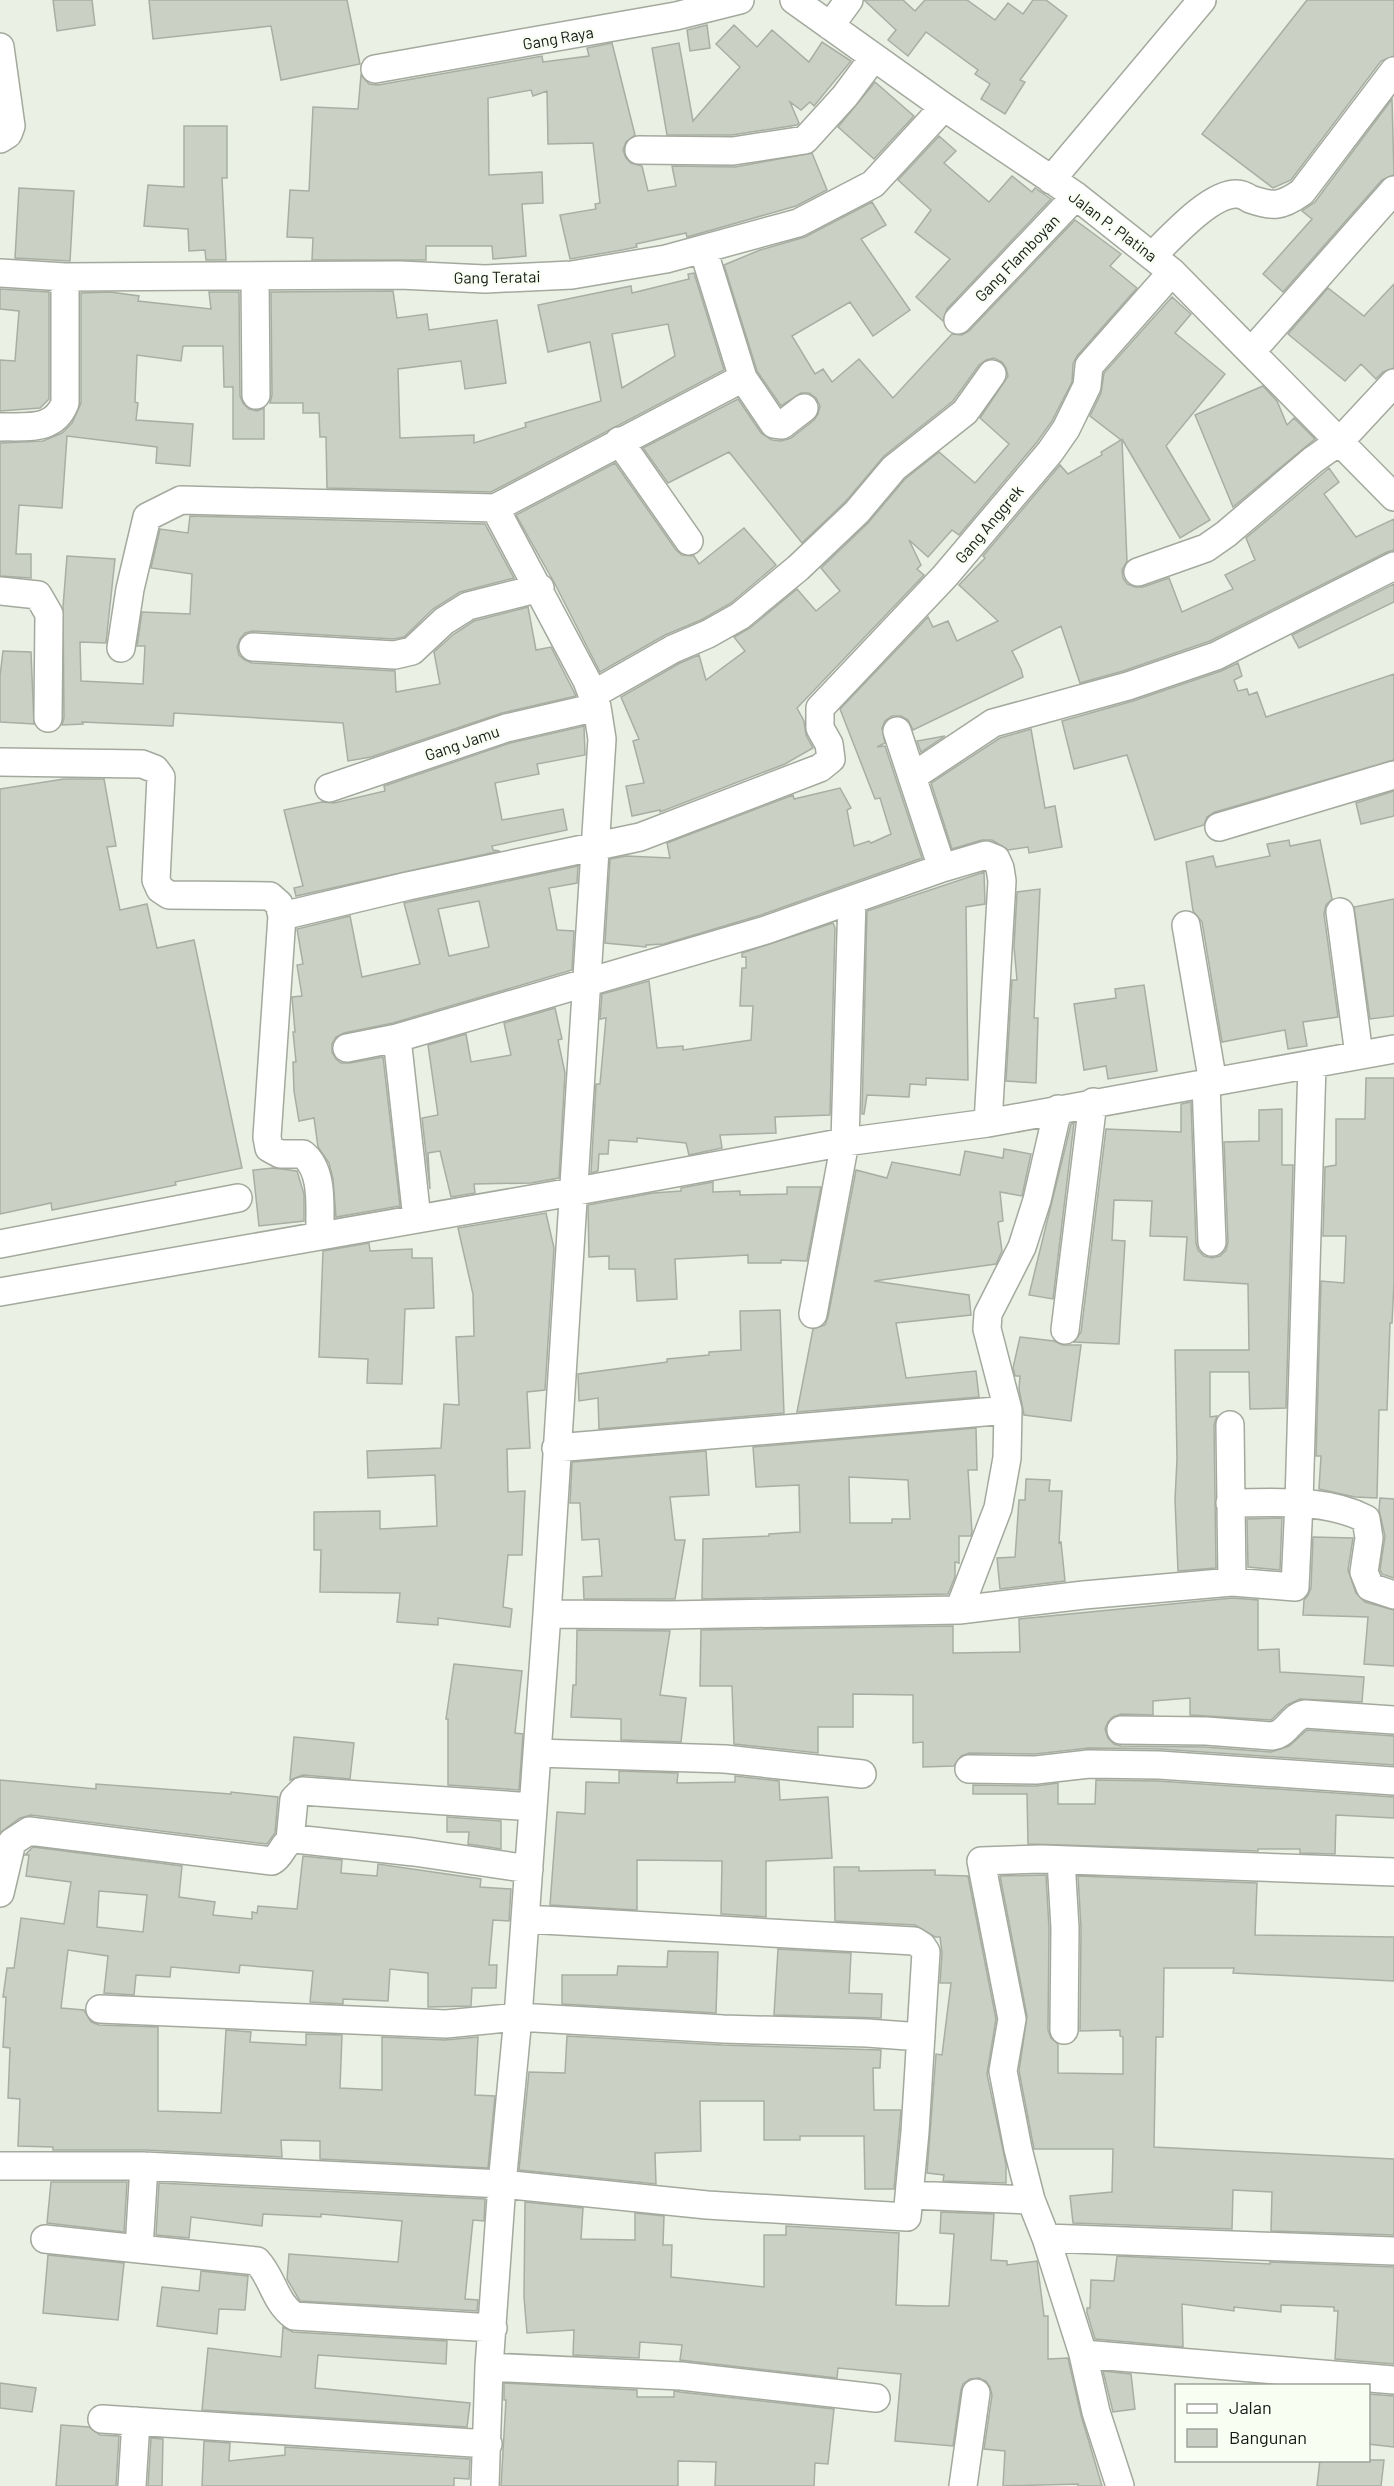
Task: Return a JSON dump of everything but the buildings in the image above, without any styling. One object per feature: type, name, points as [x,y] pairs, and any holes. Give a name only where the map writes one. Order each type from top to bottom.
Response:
[{"type":"street","name":"Gang Raya","points":[[375,69],[676,16],[740,0]]},
{"type":"street","name":"Jalan P. Platina","points":[[794,0],[944,107],[1076,196],[1162,264],[1341,441],[1394,497]]},
{"type":"street","points":[[830,26],[849,0]]},
{"type":"street","points":[[1051,180],[1202,0]]},
{"type":"street","points":[[0,47],[11,126],[8,134],[0,139]]},
{"type":"street","points":[[639,150],[733,151],[805,140],[845,96],[874,57]]},
{"type":"street","points":[[1162,264],[1210,204],[1238,194],[1270,206],[1288,202],[1302,192],[1394,71]]},
{"type":"street","name":"Gang Teratai","points":[[0,273],[65,277],[400,275],[485,279],[572,275],[666,259],[798,223],[873,184],[944,107]]},
{"type":"street","points":[[1251,352],[1394,190]]},
{"type":"street","name":"Gang Flamboyan","points":[[958,320],[1076,196]]},
{"type":"street","points":[[703,249],[743,378],[774,424],[782,425],[804,408]]},
{"type":"street","name":"Gang Anggrek","points":[[595,846],[640,837],[820,768],[831,759],[829,744],[820,728],[820,708],[945,576],[1050,452],[1066,429],[1087,386],[1089,366],[1162,264]]},
{"type":"street","points":[[255,276],[256,395]]},
{"type":"street","points":[[0,427],[49,425],[61,415],[65,404],[65,277]]},
{"type":"street","name":"Gang Jamu","points":[[329,788],[506,728],[595,701],[673,649],[708,634],[740,616],[798,568],[849,520],[894,468],[964,412],[992,374]]},
{"type":"street","points":[[121,648],[130,589],[147,517],[181,500],[495,508],[743,378]]},
{"type":"street","points":[[1138,572],[1206,548],[1245,519],[1313,460],[1341,441],[1394,383]]},
{"type":"street","points":[[619,441],[689,541]]},
{"type":"street","points":[[485,2486],[489,2367],[502,2184],[518,2017],[547,1614],[602,739],[595,701],[587,681],[540,588],[495,508]]},
{"type":"street","points":[[912,777],[993,723],[1128,686],[1216,656],[1394,566]]},
{"type":"street","points":[[253,647],[395,655],[412,651],[444,621],[468,606],[540,588]]},
{"type":"street","points":[[0,591],[38,595],[49,614],[48,717]]},
{"type":"street","points":[[897,731],[942,868]]},
{"type":"street","points":[[0,762],[142,764],[155,769],[161,777],[156,880],[160,889],[169,895],[270,896],[279,904],[282,916],[267,1137],[269,1148],[280,1154],[303,1154],[312,1161],[317,1173],[320,1236]]},
{"type":"street","points":[[1219,827],[1394,775]]},
{"type":"street","points":[[282,916],[595,846]]},
{"type":"street","points":[[347,1048],[397,1038],[766,930],[942,868],[986,855],[996,859],[1002,881],[988,1123]]},
{"type":"street","points":[[813,1314],[844,1142],[852,900]]},
{"type":"street","points":[[1340,912],[1359,1055]]},
{"type":"street","points":[[1186,925],[1210,1084],[1212,1242]]},
{"type":"street","points":[[397,1038],[417,1219]]},
{"type":"street","points":[[0,1292],[844,1142],[988,1123],[1093,1102],[1210,1084],[1394,1048]]},
{"type":"street","points":[[547,1614],[668,1615],[958,1610],[1084,1595],[1232,1582],[1294,1587],[1299,1502],[1312,1064]]},
{"type":"street","points":[[1065,1330],[1093,1102]]},
{"type":"street","points":[[958,1610],[998,1508],[1007,1458],[1008,1410],[987,1329],[988,1314],[1022,1247],[1037,1200],[1058,1109]]},
{"type":"street","points":[[0,1244],[238,1198]]},
{"type":"street","points":[[556,1448],[1008,1410]]},
{"type":"street","points":[[1230,1425],[1232,1582]]},
{"type":"street","points":[[1230,1503],[1299,1502],[1350,1510],[1366,1519],[1369,1538],[1364,1572],[1370,1587],[1394,1595]]},
{"type":"street","points":[[1121,1730],[1206,1731],[1279,1736],[1294,1718],[1305,1714],[1394,1720]]},
{"type":"street","points":[[537,1753],[725,1759],[862,1774]]},
{"type":"street","points":[[969,1769],[1036,1770],[1089,1764],[1159,1766],[1394,1781]]},
{"type":"street","points":[[0,1893],[12,1842],[29,1831],[272,1861],[279,1857],[290,1840],[294,1799],[302,1791],[533,1807]]},
{"type":"street","points":[[290,1840],[414,1852],[529,1869]]},
{"type":"street","points":[[1120,2486],[1096,2412],[1083,2354],[1046,2238],[1031,2200],[1018,2149],[1003,2071],[1012,2019],[981,1862],[1061,1860],[1394,1872]]},
{"type":"street","points":[[1061,1860],[1065,1928],[1064,2030]]},
{"type":"street","points":[[0,2166],[144,2166],[502,2184],[706,2205],[907,2217],[926,1952],[922,1946],[914,1941],[525,1919]]},
{"type":"street","points":[[100,2009],[446,2024],[518,2017],[723,2029],[867,2032],[921,2037]]},
{"type":"street","points":[[139,2249],[144,2166]]},
{"type":"street","points":[[910,2195],[1031,2200]]},
{"type":"street","points":[[1046,2238],[1394,2251]]},
{"type":"street","points":[[45,2239],[257,2261],[264,2268],[278,2301],[294,2316],[493,2328]]},
{"type":"street","points":[[1083,2354],[1394,2380]]},
{"type":"street","points":[[489,2367],[681,2376],[876,2398]]},
{"type":"street","points":[[963,2486],[976,2393]]},
{"type":"street","points":[[102,2419],[488,2444]]},
{"type":"street","points":[[132,2486],[136,2421]]}]
